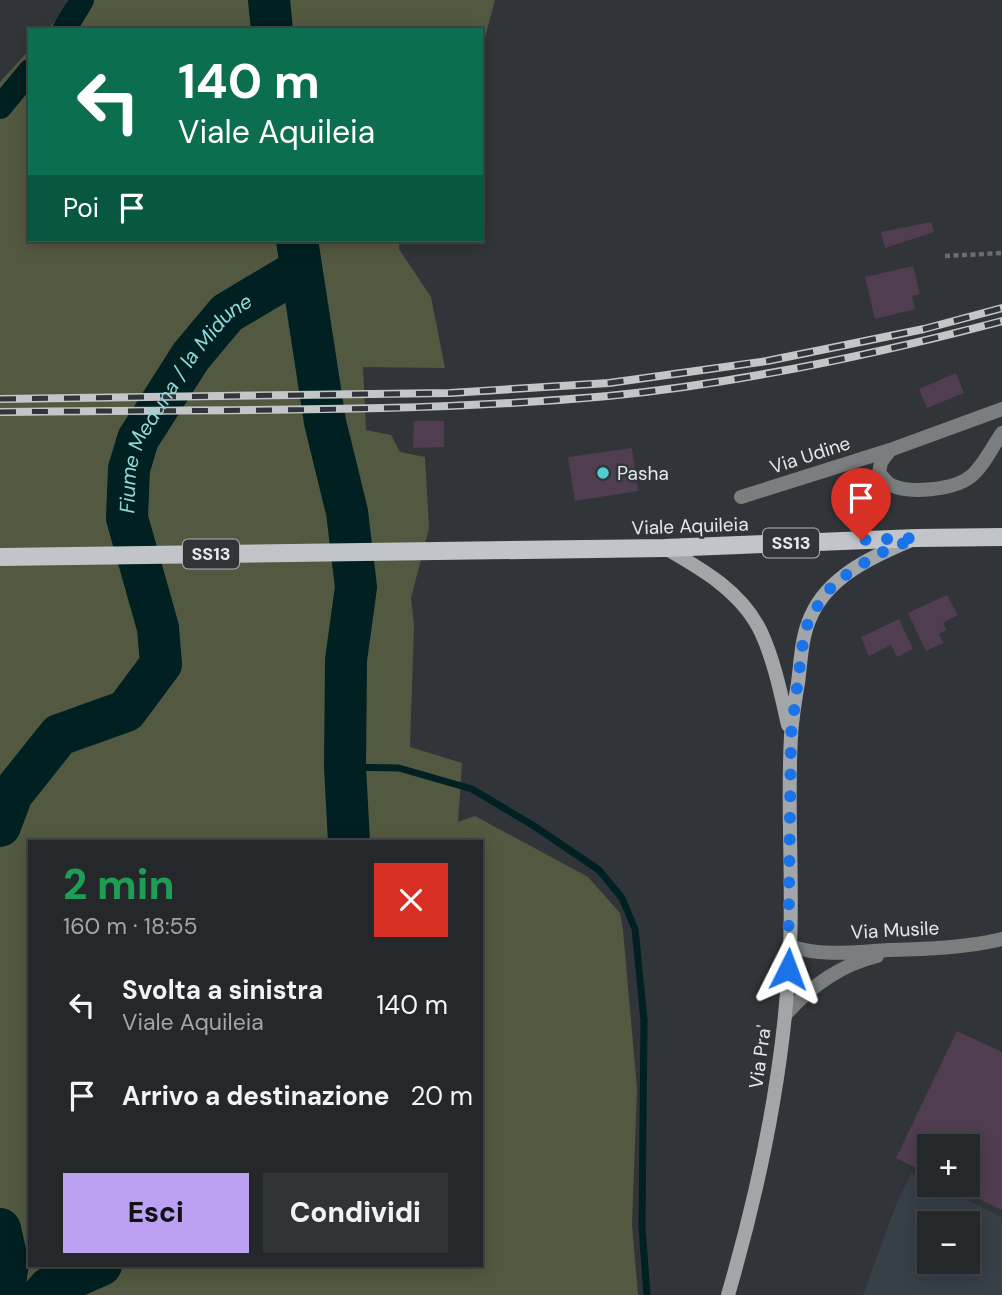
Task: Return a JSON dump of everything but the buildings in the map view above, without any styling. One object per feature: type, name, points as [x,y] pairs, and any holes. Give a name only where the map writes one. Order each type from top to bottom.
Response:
[{"type":"main road","points":[[916,538],[1002,527]]},
{"type":"main road","name":"Viale Aquileia","points":[[0,557],[665,548],[1002,537]]},
{"type":"main road","points":[[916,538],[1002,546]]},
{"type":"street","name":"Via Udine","points":[[741,497],[890,450],[1002,409]]},
{"type":"street","points":[[890,450],[881,462],[879,473],[888,484],[920,490],[948,486],[972,476],[1002,433]]},
{"type":"street","name":"Via Pra'","points":[[728,1295],[748,1225],[774,1097],[786,1014],[790,946],[791,734],[804,634],[817,605],[835,582],[878,554],[916,538]]},
{"type":"street","name":"Via Pra'","points":[[665,548],[701,568],[749,612],[761,633],[791,734]]},
{"type":"street","name":"Via Musile","points":[[790,946],[826,954],[937,948],[1002,939]]},
{"type":"street","points":[[786,1014],[815,985],[842,969],[864,960],[906,950]]},
{"type":"path","points":[[945,256],[1002,253]]},
{"type":"shaded area","points":[[911,1173],[917,1176],[917,1197],[961,1197],[1002,1217],[1002,1295],[863,1295],[896,1205]]},
{"type":"green space","points":[[67,0],[495,0],[483,45],[483,28],[49,28],[63,12]]},
{"type":"green space","points":[[28,51],[28,242],[400,242],[399,249],[431,297],[445,368],[363,367],[366,430],[391,435],[400,452],[425,457],[429,528],[411,598],[414,626],[410,747],[462,763],[458,822],[475,816],[588,877],[620,913],[637,1089],[632,1225],[638,1295],[0,1295],[0,82]]},
{"type":"waterway","points":[[65,28],[82,0]]},
{"type":"waterway","name":"Fiume Meduna / la Midune","points":[[269,0],[272,28]]},
{"type":"waterway","points":[[0,107],[28,73]]},
{"type":"waterway","name":"Fiume Meduna / la Midune","points":[[297,242],[325,422],[347,512],[356,587],[346,660],[345,767],[349,840]]},
{"type":"waterway","name":"Fiume Meduna / la Midune","points":[[0,826],[12,794],[59,735],[126,711],[161,664],[158,628],[127,518],[129,469],[138,439],[191,356],[227,313],[301,269]]},
{"type":"waterway","points":[[345,767],[399,768],[472,789],[534,826],[599,870],[622,898],[635,929],[644,1020],[642,1227],[647,1295]]},
{"type":"waterway","name":"Fiume Meduna / la Midune","points":[[0,1229],[8,1264],[3,1295]]},
{"type":"waterway","name":"Fiume Meduna / la Midune","points":[[43,1295],[49,1288],[96,1267]]},
{"type":"railway","points":[[0,399],[450,393],[609,383],[767,361],[924,329],[1002,308]]},
{"type":"railway","points":[[0,412],[304,410],[456,406],[608,396],[757,376],[1002,321]]},
{"type":"place","name":"Pasha","points":[[603,473]]},
{"type":"route","points":[[788,969],[791,734],[804,634],[811,615],[835,582],[878,554],[916,538],[861,540]]}]
